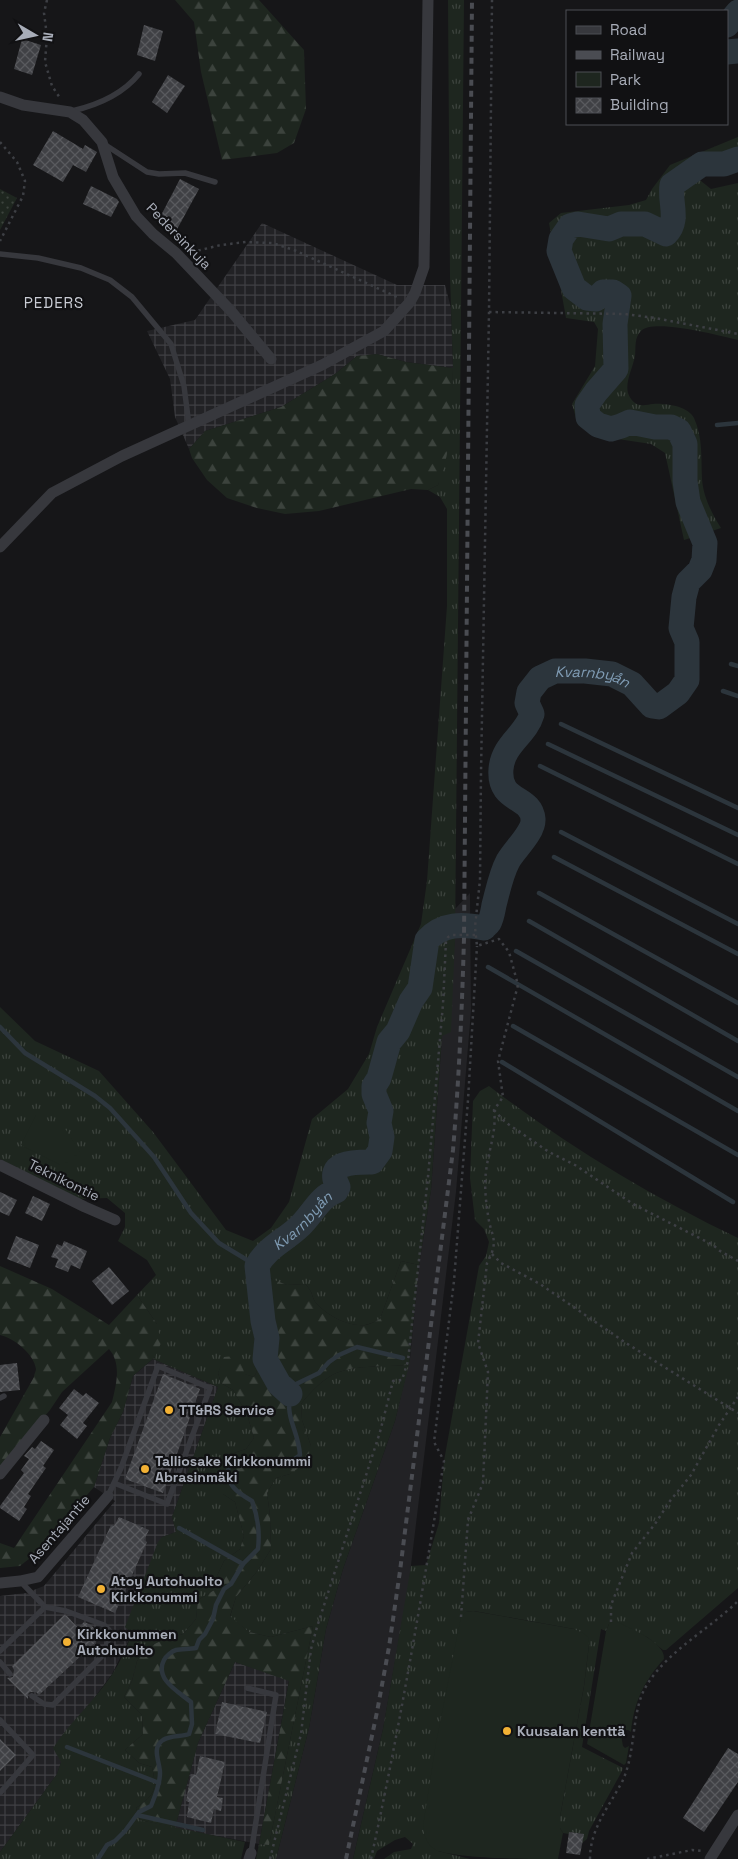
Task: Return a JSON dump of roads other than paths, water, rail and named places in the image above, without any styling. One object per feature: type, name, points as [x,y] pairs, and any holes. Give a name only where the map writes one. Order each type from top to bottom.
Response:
[{"type":"street","points":[[0,547],[52,494],[122,456],[322,365],[384,331],[410,302],[424,267],[428,0]]},
{"type":"street","name":"Pedersinkuja","points":[[0,98],[23,105],[70,112],[83,120],[102,142],[113,177],[136,216],[231,311],[272,359]]},
{"type":"street","name":"Teknikontie","points":[[0,1165],[84,1208],[115,1220]]},
{"type":"street","points":[[0,1474],[44,1420]]},
{"type":"street","name":"Asentajantie","points":[[0,1583],[38,1577],[108,1496]]},
{"type":"street","points":[[710,1859],[738,1815]]},
{"type":"lane","points":[[70,112],[85,108],[118,94],[130,86],[139,74]]},
{"type":"lane","points":[[102,142],[147,172],[159,174],[185,173],[215,182]]},
{"type":"lane","points":[[0,254],[38,258],[81,268],[110,280],[132,297],[171,344],[184,386],[189,425]]},
{"type":"lane","points":[[108,1496],[114,1483],[121,1468],[158,1366],[210,1388],[167,1504],[114,1483]]},
{"type":"lane","points":[[20,1581],[45,1607],[66,1611],[104,1625],[109,1630],[110,1636],[102,1656],[53,1705],[44,1704],[32,1696]]},
{"type":"lane","points":[[0,1651],[45,1607]]},
{"type":"lane","points":[[0,1662],[10,1674]]},
{"type":"lane","points":[[247,1688],[276,1695],[250,1856]]},
{"type":"lane","points":[[0,1720],[32,1755],[0,1794]]},
{"type":"waterway","name":"Kvarnbyån","points":[[728,24],[738,12]]},
{"type":"waterway","name":"Kvarnbyån","points":[[728,52],[738,51]]},
{"type":"waterway","name":"Kvarnbyån","points":[[290,1394],[279,1384],[265,1359],[267,1338],[263,1321],[257,1266],[271,1249],[304,1222],[325,1197],[336,1191],[338,1187],[335,1172],[338,1168],[351,1163],[372,1162],[380,1151],[382,1137],[379,1123],[381,1111],[374,1094],[374,1086],[379,1078],[389,1042],[398,1031],[411,1001],[420,988],[427,940],[433,934],[446,928],[453,926],[484,928],[490,921],[506,866],[530,830],[533,819],[531,811],[527,806],[509,793],[504,788],[501,780],[501,769],[506,753],[525,728],[532,714],[527,703],[529,692],[540,678],[555,671],[585,671],[612,674],[632,684],[652,706],[659,707],[678,693],[687,680],[687,642],[681,628],[684,597],[688,582],[700,570],[704,560],[705,543],[688,502],[685,481],[685,444],[679,431],[671,427],[655,427],[630,422],[611,429],[598,425],[588,417],[587,405],[616,369],[615,324],[619,296],[613,292],[603,292],[596,299],[587,298],[574,288],[559,251],[561,239],[570,226],[578,224],[609,229],[621,224],[645,224],[666,234],[670,229],[673,217],[672,185],[702,164],[724,164],[738,159]]},
{"type":"waterway","points":[[717,425],[738,423]]},
{"type":"waterway","points":[[731,664],[738,666]]},
{"type":"waterway","points":[[723,691],[738,696]]},
{"type":"waterway","points":[[561,724],[738,808]]},
{"type":"waterway","points":[[548,744],[738,835]]},
{"type":"waterway","points":[[540,766],[738,864]]},
{"type":"waterway","points":[[561,832],[738,924]]},
{"type":"waterway","points":[[554,857],[738,954]]},
{"type":"waterway","points":[[539,893],[738,1003]]},
{"type":"waterway","points":[[529,921],[738,1041]]},
{"type":"waterway","points":[[516,951],[738,1077]]},
{"type":"waterway","points":[[488,967],[738,1111]]},
{"type":"waterway","points":[[513,1026],[738,1155]]},
{"type":"waterway","points":[[0,1027],[25,1053],[95,1096],[110,1108],[154,1157],[191,1213],[219,1243],[257,1266]]},
{"type":"waterway","points":[[502,1062],[733,1202]]},
{"type":"waterway","points":[[98,1859],[107,1845],[115,1841],[125,1831],[139,1812],[151,1806],[160,1777],[157,1755],[159,1743],[169,1737],[189,1734],[192,1724],[191,1702],[165,1679],[162,1673],[164,1660],[174,1651],[196,1648],[213,1619],[216,1605],[224,1589],[231,1584],[243,1564],[258,1549],[258,1525],[252,1501],[237,1491],[230,1483],[229,1466],[253,1461],[293,1460],[300,1455],[289,1405],[294,1385],[319,1373],[339,1355],[357,1347],[403,1358]]},
{"type":"waterway","points":[[179,1528],[243,1564]]},
{"type":"waterway","points":[[67,1747],[159,1783]]},
{"type":"waterway","points":[[137,1815],[203,1830]]},
{"type":"railway","points":[[346,1859],[389,1647],[453,1150],[457,1097],[464,938],[472,0]]},
{"type":"place","name":"TT&RS Service","points":[[169,1410]]},
{"type":"place","name":"Talliosake Kirkkonummi Abrasinmäki","points":[[145,1469]]},
{"type":"place","name":"Atoy Autohuolto Kirkkonummi","points":[[101,1589]]},
{"type":"place","name":"Kirkkonummen Autohuolto","points":[[67,1642]]},
{"type":"place","name":"Kuusalan kenttä","points":[[507,1731]]},
{"type":"district","name":"PEDERS","points":[[54,302]]}]
